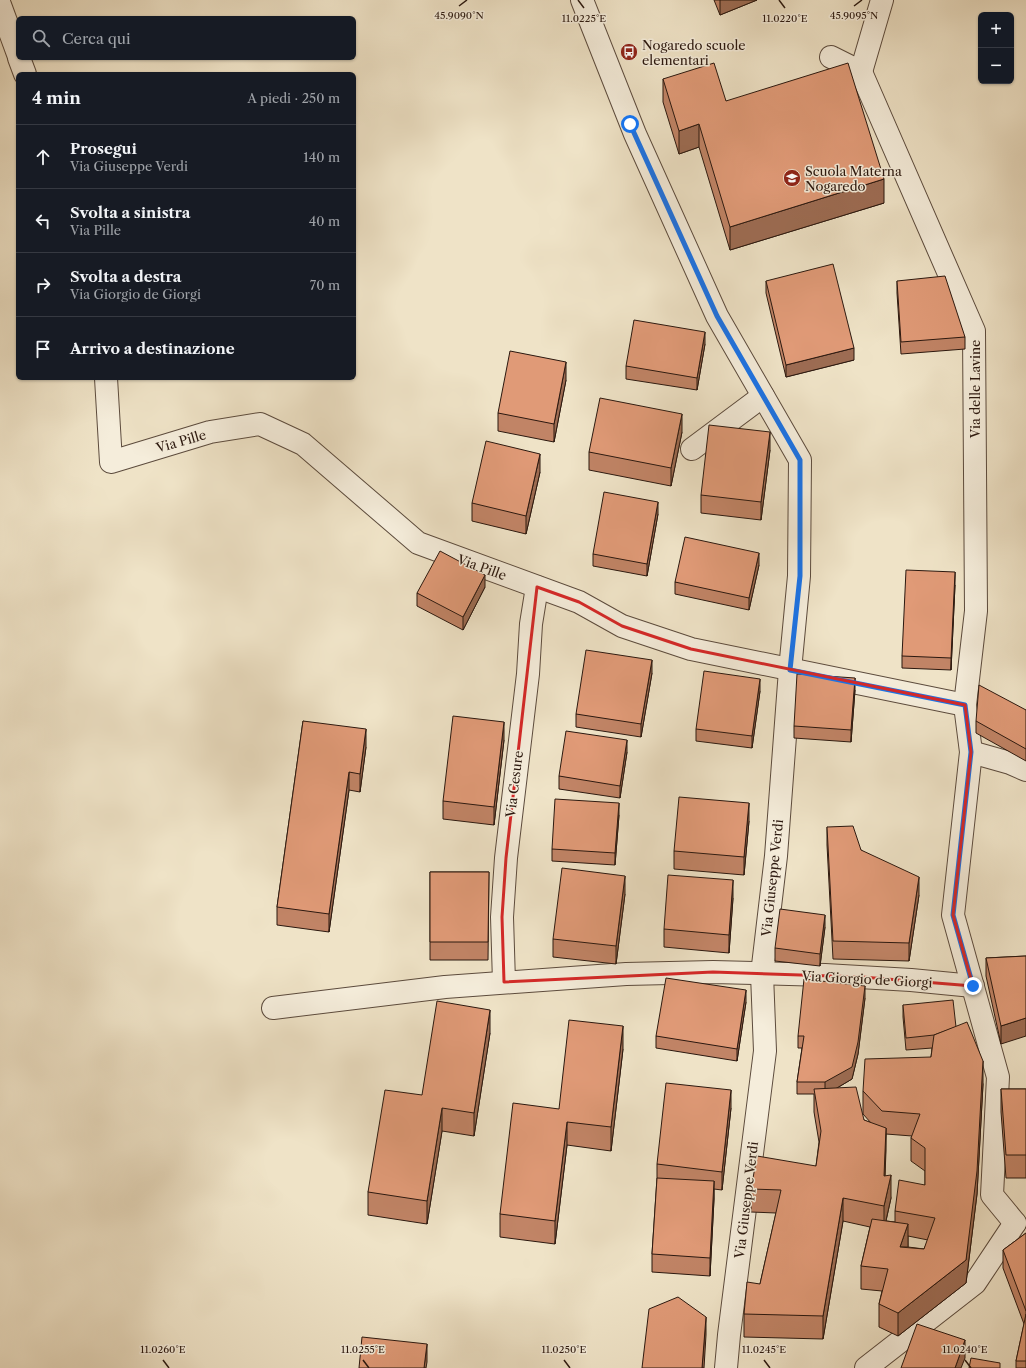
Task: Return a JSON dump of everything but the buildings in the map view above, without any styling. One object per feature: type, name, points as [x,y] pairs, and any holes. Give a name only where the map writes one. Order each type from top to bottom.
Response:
[{"type":"street","name":"Via Giuseppe Verdi","points":[[582,0],[630,124],[713,309],[800,460],[800,576],[790,670],[776,856],[762,974],[765,1052],[726,1368]]},
{"type":"street","points":[[831,57],[861,72],[882,0]]},
{"type":"street","points":[[0,5],[16,49]]},
{"type":"street","points":[[20,60],[24,72]]},
{"type":"street","name":"Via delle Lavine","points":[[861,72],[974,331],[976,611],[965,705]]},
{"type":"street","name":"Via Pille","points":[[106,380],[111,462],[210,432],[260,424],[303,444],[418,543],[579,602],[622,626],[691,649],[965,705]]},
{"type":"street","points":[[692,449],[763,396]]},
{"type":"street","name":"Via Cesure","points":[[504,982],[502,917],[506,858],[528,674],[531,624],[537,587]]},
{"type":"street","points":[[866,1368],[975,1283],[1020,1223],[992,1195],[998,1077],[953,915],[971,752],[965,705]]},
{"type":"street","points":[[971,752],[1010,762],[1026,770]]},
{"type":"street","points":[[273,1008],[445,987],[504,982],[626,974],[713,972],[762,974]]},
{"type":"street","name":"Via Giorgio de Giorgi","points":[[762,974],[862,977],[973,986]]},
{"type":"highlighted area","points":[[537,587],[579,602],[622,626],[691,649],[965,705],[971,752],[953,915],[973,986],[862,977],[713,972],[504,982],[502,917],[506,858]]},
{"type":"place","name":"Nogaredo scuole elementari","points":[[629,52]]},
{"type":"place","name":"Scuola Materna Nogaredo","points":[[792,178]]},
{"type":"route","points":[[630,124],[717,316],[800,460],[800,576],[790,670],[965,705],[971,752],[953,915],[973,986]]}]
